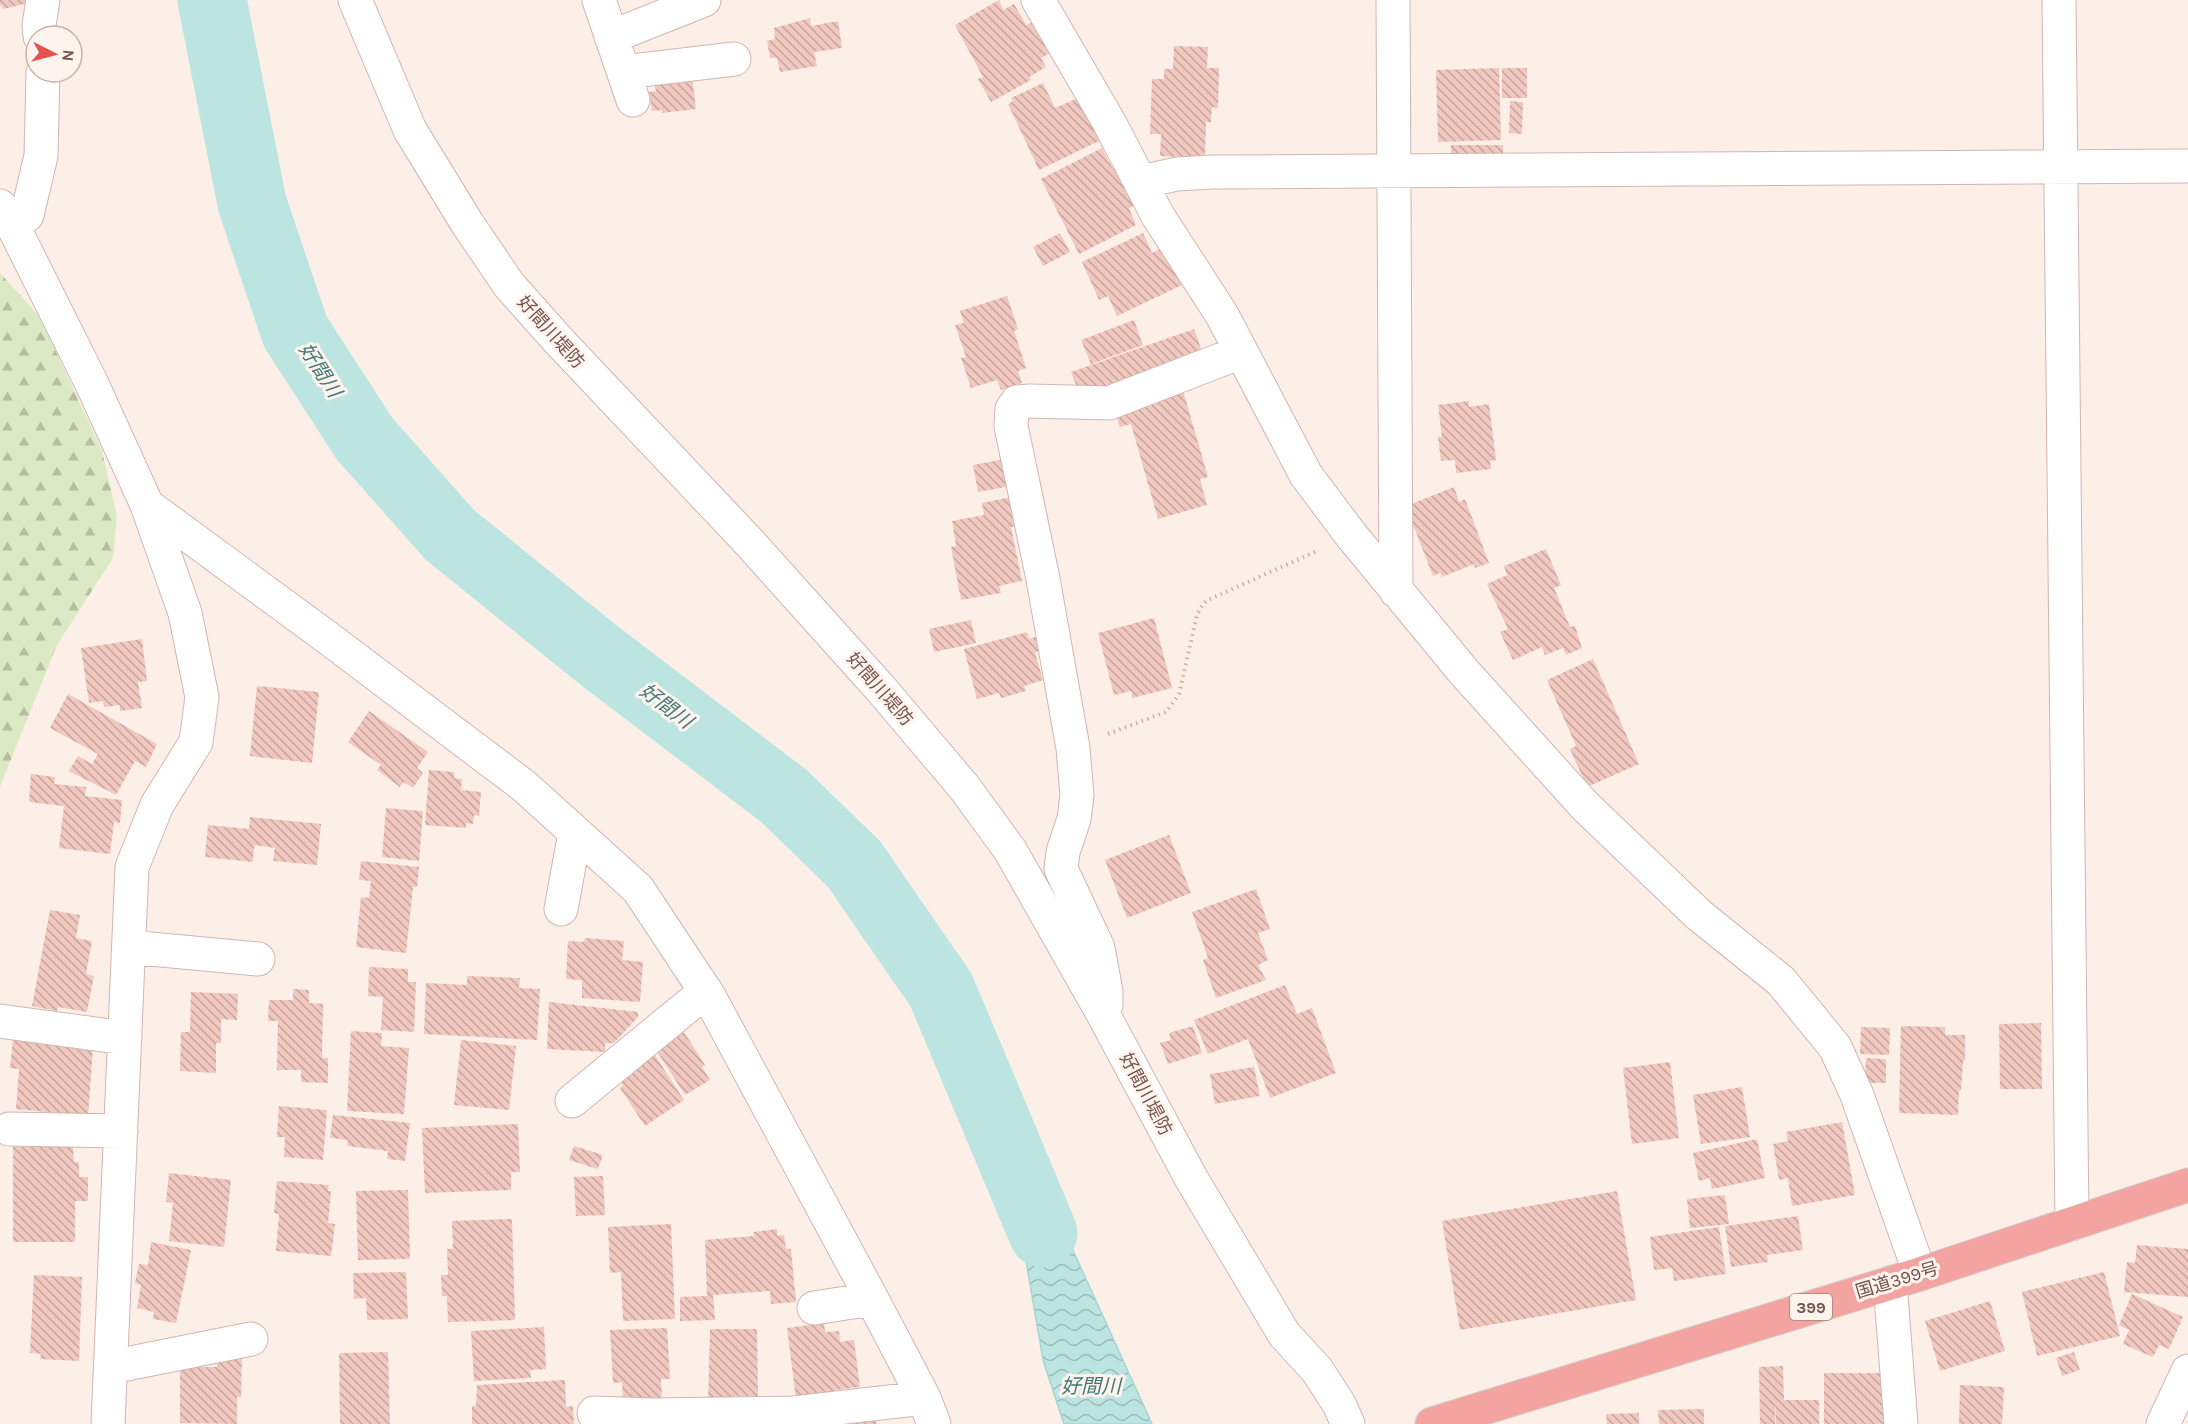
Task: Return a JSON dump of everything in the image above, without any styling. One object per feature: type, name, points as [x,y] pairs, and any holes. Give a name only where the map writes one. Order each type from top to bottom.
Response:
[{"type":"highway","name":"国道399号","points":[[1432,1424],[1905,1278],[2188,1185]]},
{"type":"street","points":[[39,24],[43,0]]},
{"type":"street","name":"好間川堤防","points":[[355,0],[410,130],[467,224],[509,285],[756,550],[880,689],[964,787],[1010,850],[1102,1012],[1191,1178],[1284,1334],[1317,1370],[1339,1404],[1348,1424]]},
{"type":"street","points":[[598,0],[628,86],[734,59]]},
{"type":"street","points":[[611,37],[704,0]]},
{"type":"street","points":[[1038,0],[1109,122],[1158,216],[1222,315],[1306,474],[1351,536],[1464,672],[1585,806],[1699,915],[1781,981],[1836,1047],[1857,1095],[1905,1278],[1901,1424]]},
{"type":"street","points":[[1393,0],[1396,591]]},
{"type":"street","points":[[2059,0],[2072,1224]]},
{"type":"street","points":[[43,84],[41,156],[27,215],[7,216],[92,384],[147,505],[185,613],[202,697],[196,742],[157,805],[132,867],[108,1424]]},
{"type":"street","points":[[1141,182],[1177,174],[1212,172],[2188,166]]},
{"type":"street","points":[[1102,1012],[1106,1006],[1106,992],[1098,948],[1061,869],[1063,852],[1074,819],[1077,795],[1072,745],[1043,579],[1011,426],[1012,409],[1017,402],[1030,401],[1109,403],[1241,352]]},
{"type":"street","points":[[147,505],[524,786],[638,889],[706,991],[797,1156],[929,1411],[652,1415],[594,1413]]},
{"type":"street","points":[[561,909],[575,833]]},
{"type":"street","points":[[129,947],[258,959]]},
{"type":"street","points":[[572,1101],[706,991]]},
{"type":"street","points":[[0,1021],[125,1038]]},
{"type":"street","points":[[9,1130],[121,1131]]},
{"type":"street","points":[[814,1308],[872,1299]]},
{"type":"street","points":[[111,1367],[251,1340]]},
{"type":"street","points":[[2163,1424],[2188,1371]]},
{"type":"path","points":[[1072,745],[1161,714],[1172,706],[1179,694],[1197,615],[1208,600],[1351,536]]},
{"type":"green space","points":[[0,273],[40,317],[102,451],[117,516],[113,558],[57,645],[0,787]]},
{"type":"water","name":"好間川","points":[[995,1079],[1152,1424],[1064,1424],[1043,1360]]},
{"type":"building","points":[[0,0],[27,0],[28,3],[3,9],[2,5],[0,6]]},
{"type":"building","points":[[999,0],[1003,10],[1014,4],[1026,25],[1033,22],[1050,53],[1041,58],[1046,67],[1029,77],[1031,80],[991,102],[978,79],[983,77],[955,25]]},
{"type":"building","points":[[810,18],[811,26],[838,21],[842,48],[814,52],[817,66],[780,72],[777,58],[770,58],[767,41],[775,39],[774,28]]},
{"type":"building","points":[[1174,46],[1208,47],[1207,68],[1219,68],[1218,108],[1212,107],[1211,122],[1206,122],[1205,158],[1160,156],[1161,134],[1150,134],[1152,79],[1164,79],[1164,69],[1173,69]]},
{"type":"building","points":[[1499,68],[1501,140],[1438,142],[1436,70]]},
{"type":"building","points":[[1502,68],[1527,68],[1527,98],[1502,98]]},
{"type":"building","points":[[692,76],[696,109],[662,113],[662,110],[652,111],[649,92],[656,91],[654,81]]},
{"type":"building","points":[[1043,83],[1055,108],[1080,97],[1101,140],[1039,170],[1008,104],[1013,101],[1011,98]]},
{"type":"building","points":[[1510,101],[1523,102],[1522,134],[1509,133]]},
{"type":"building","points":[[1451,145],[1503,145],[1503,160],[1451,160]]},
{"type":"building","points":[[1102,148],[1113,169],[1117,167],[1137,205],[1129,208],[1136,225],[1079,254],[1041,179]]},
{"type":"building","points":[[1060,233],[1070,252],[1043,266],[1033,247]]},
{"type":"building","points":[[1143,233],[1152,253],[1164,247],[1182,285],[1117,316],[1108,296],[1099,300],[1082,262]]},
{"type":"building","points":[[1007,296],[1018,329],[1014,331],[1026,368],[1018,371],[1022,383],[1001,390],[997,380],[971,388],[961,358],[966,357],[955,325],[964,323],[960,311]]},
{"type":"building","points":[[1134,320],[1143,345],[1091,364],[1081,340]]},
{"type":"building","points":[[1194,329],[1204,357],[1080,396],[1071,372]]},
{"type":"building","points":[[1182,387],[1208,477],[1200,479],[1207,505],[1158,519],[1131,424],[1120,427],[1114,409]]},
{"type":"building","points":[[1469,401],[1469,407],[1489,404],[1496,460],[1490,461],[1491,469],[1456,473],[1455,460],[1441,461],[1438,437],[1442,437],[1438,405]]},
{"type":"building","points":[[1005,459],[1011,486],[978,492],[973,465]]},
{"type":"building","points":[[1454,487],[1459,502],[1465,499],[1489,563],[1475,568],[1474,564],[1442,577],[1440,573],[1433,576],[1406,506]]},
{"type":"building","points":[[1011,497],[1023,525],[1011,527],[1022,581],[999,586],[1001,593],[961,600],[951,547],[956,546],[952,521],[984,515],[982,503]]},
{"type":"building","points":[[1546,549],[1561,585],[1554,588],[1570,627],[1575,626],[1582,648],[1566,655],[1563,648],[1545,655],[1542,647],[1513,660],[1500,632],[1508,629],[1487,584],[1507,575],[1504,566]]},
{"type":"building","points":[[1154,618],[1172,688],[1132,698],[1131,691],[1114,695],[1098,633]]},
{"type":"building","points":[[971,620],[976,643],[934,652],[929,629]]},
{"type":"building","points":[[1027,632],[1029,639],[1038,636],[1042,649],[1035,653],[1043,680],[1024,686],[1026,691],[1001,698],[999,693],[977,699],[964,649]]},
{"type":"building","points":[[142,639],[147,681],[138,682],[142,708],[120,711],[120,705],[104,707],[103,701],[89,703],[81,648]]},
{"type":"building","points":[[1593,659],[1639,764],[1587,787],[1570,749],[1576,746],[1547,680]]},
{"type":"building","points":[[257,686],[319,692],[312,763],[250,756]]},
{"type":"building","points":[[68,694],[157,744],[146,767],[135,761],[116,795],[69,771],[78,756],[92,764],[98,754],[50,728]]},
{"type":"building","points":[[369,711],[428,752],[417,768],[423,773],[413,788],[404,782],[400,787],[377,770],[381,765],[348,742]]},
{"type":"building","points":[[429,770],[454,772],[454,778],[462,779],[461,790],[481,792],[479,816],[474,815],[473,824],[466,823],[466,828],[425,825]]},
{"type":"building","points":[[31,774],[55,777],[54,784],[86,787],[85,796],[122,800],[120,823],[114,822],[110,854],[59,848],[64,806],[29,802]]},
{"type":"building","points":[[386,808],[423,811],[419,861],[382,857]]},
{"type":"building","points":[[250,817],[321,824],[317,865],[273,861],[275,848],[254,845],[253,862],[205,857],[208,825],[249,829]]},
{"type":"building","points":[[1169,835],[1191,893],[1127,918],[1105,860]]},
{"type":"building","points":[[361,861],[419,867],[417,887],[413,887],[406,953],[356,947],[361,897],[369,898],[371,881],[359,880]]},
{"type":"building","points":[[1256,889],[1270,929],[1258,933],[1268,960],[1258,965],[1266,980],[1216,998],[1203,960],[1208,958],[1192,912]]},
{"type":"building","points":[[50,910],[80,915],[76,938],[92,941],[86,974],[94,976],[87,1012],[58,1007],[57,1011],[32,1006]]},
{"type":"building","points":[[585,938],[624,941],[622,960],[643,962],[640,1002],[582,998],[582,980],[566,979],[568,941],[584,942]]},
{"type":"building","points":[[369,967],[408,969],[408,982],[416,982],[414,1032],[381,1030],[383,997],[368,996]]},
{"type":"building","points":[[467,976],[520,978],[519,988],[540,989],[537,1040],[424,1034],[426,983],[467,985]]},
{"type":"building","points":[[1285,985],[1297,1014],[1312,1008],[1336,1073],[1270,1098],[1248,1039],[1208,1054],[1194,1020]]},
{"type":"building","points":[[293,989],[309,990],[309,1003],[323,1004],[322,1058],[328,1058],[328,1083],[301,1082],[301,1070],[277,1070],[278,1021],[268,1021],[269,1000],[293,1000]]},
{"type":"building","points":[[191,992],[238,994],[237,1020],[221,1019],[221,1043],[216,1043],[216,1073],[180,1071],[181,1032],[190,1032]]},
{"type":"building","points":[[549,1002],[638,1012],[638,1017],[614,1043],[605,1043],[605,1052],[547,1049]]},
{"type":"building","points":[[2041,1023],[2042,1089],[2000,1089],[1999,1024]]},
{"type":"building","points":[[1193,1026],[1202,1053],[1168,1064],[1160,1043],[1171,1040],[1169,1033]]},
{"type":"building","points":[[1901,1026],[1945,1027],[1945,1035],[1965,1035],[1965,1061],[1963,1061],[1961,1090],[1959,1091],[1958,1115],[1899,1113]]},
{"type":"building","points":[[1861,1027],[1890,1028],[1889,1055],[1860,1054]]},
{"type":"building","points":[[351,1031],[382,1033],[381,1046],[409,1048],[404,1114],[347,1111]]},
{"type":"building","points":[[684,1032],[705,1065],[702,1067],[710,1080],[685,1095],[656,1050]]},
{"type":"building","points":[[13,1040],[93,1047],[88,1116],[16,1109],[19,1069],[10,1068]]},
{"type":"building","points":[[461,1040],[516,1046],[509,1110],[454,1105]]},
{"type":"building","points":[[653,1052],[684,1100],[645,1126],[620,1088],[623,1085],[616,1076]]},
{"type":"building","points":[[1866,1058],[1886,1059],[1886,1083],[1865,1083]]},
{"type":"building","points":[[1670,1062],[1679,1138],[1632,1144],[1623,1068]]},
{"type":"building","points":[[1254,1067],[1260,1096],[1215,1104],[1210,1074]]},
{"type":"building","points":[[1742,1087],[1750,1137],[1701,1144],[1693,1095]]},
{"type":"building","points":[[279,1106],[327,1110],[323,1160],[284,1157],[285,1137],[277,1137]]},
{"type":"building","points":[[333,1115],[410,1123],[405,1161],[387,1159],[388,1151],[347,1146],[348,1140],[330,1138]]},
{"type":"building","points":[[1842,1122],[1855,1195],[1792,1206],[1788,1178],[1779,1180],[1773,1144],[1788,1141],[1786,1132]]},
{"type":"building","points":[[518,1124],[520,1172],[511,1172],[511,1190],[425,1193],[422,1128]]},
{"type":"building","points":[[1757,1139],[1765,1178],[1712,1189],[1710,1178],[1699,1181],[1693,1153]]},
{"type":"building","points":[[574,1146],[603,1155],[598,1169],[569,1160]]},
{"type":"building","points":[[13,1147],[73,1147],[74,1162],[79,1162],[79,1177],[88,1177],[88,1201],[75,1201],[75,1242],[13,1242]]},
{"type":"building","points":[[169,1173],[231,1180],[224,1247],[169,1241],[173,1203],[166,1202]]},
{"type":"building","points":[[603,1176],[605,1215],[576,1216],[574,1177]]},
{"type":"building","points":[[277,1181],[329,1185],[328,1191],[331,1191],[328,1223],[335,1224],[331,1256],[276,1251],[279,1214],[274,1213]]},
{"type":"building","points":[[408,1190],[410,1259],[358,1260],[356,1191]]},
{"type":"building","points":[[1617,1191],[1636,1300],[1460,1330],[1442,1221]]},
{"type":"building","points":[[1725,1195],[1729,1224],[1690,1228],[1687,1199]]},
{"type":"building","points":[[1798,1216],[1803,1250],[1767,1255],[1768,1262],[1731,1267],[1725,1226]]},
{"type":"building","points":[[512,1219],[515,1320],[448,1322],[447,1296],[442,1296],[441,1275],[448,1275],[447,1249],[453,1249],[452,1221]]},
{"type":"building","points":[[671,1224],[675,1319],[623,1321],[621,1272],[610,1273],[608,1227]]},
{"type":"building","points":[[1719,1227],[1726,1274],[1674,1281],[1672,1268],[1654,1270],[1650,1237]]},
{"type":"building","points":[[777,1229],[777,1236],[784,1235],[786,1249],[791,1249],[796,1302],[771,1304],[770,1291],[713,1295],[715,1320],[680,1321],[680,1297],[707,1296],[705,1240],[754,1236],[753,1232]]},
{"type":"building","points":[[151,1242],[191,1250],[176,1323],[153,1319],[154,1312],[137,1308],[141,1285],[135,1283],[139,1264],[148,1265]]},
{"type":"building","points":[[2137,1245],[2188,1249],[2188,1297],[2124,1292],[2127,1262],[2135,1263]]},
{"type":"building","points":[[406,1272],[408,1319],[367,1320],[366,1298],[354,1299],[353,1273]]},
{"type":"building","points":[[2104,1272],[2120,1336],[2037,1356],[2022,1292]]},
{"type":"building","points":[[34,1275],[82,1277],[79,1361],[40,1359],[41,1354],[30,1353]]},
{"type":"building","points":[[2132,1294],[2183,1317],[2169,1349],[2159,1345],[2153,1357],[2123,1344],[2129,1330],[2119,1325]]},
{"type":"building","points":[[1990,1301],[2005,1351],[1940,1371],[1925,1321]]},
{"type":"building","points":[[824,1323],[825,1332],[839,1331],[840,1342],[854,1340],[860,1387],[835,1390],[835,1394],[796,1399],[787,1328]]},
{"type":"building","points":[[544,1327],[546,1369],[530,1370],[531,1378],[474,1381],[471,1331]]},
{"type":"building","points":[[667,1328],[670,1379],[661,1379],[663,1417],[624,1419],[622,1382],[613,1383],[610,1330]]},
{"type":"building","points":[[710,1329],[757,1329],[758,1396],[735,1396],[735,1404],[708,1404]]},
{"type":"building","points":[[217,1352],[242,1352],[241,1397],[237,1397],[237,1424],[180,1423],[180,1367],[217,1367]]},
{"type":"building","points":[[388,1352],[390,1424],[340,1424],[339,1353]]},
{"type":"building","points":[[2074,1352],[2080,1370],[2062,1376],[2056,1358]]},
{"type":"building","points":[[1783,1366],[1784,1400],[1819,1400],[1819,1424],[1776,1424],[1776,1399],[1775,1424],[1760,1424],[1759,1367]]},
{"type":"building","points":[[1824,1373],[1885,1373],[1885,1424],[1824,1424]]},
{"type":"building","points":[[565,1380],[566,1407],[573,1406],[574,1424],[472,1424],[472,1406],[476,1406],[477,1385]]},
{"type":"building","points":[[1960,1385],[2004,1387],[2002,1424],[1959,1424]]},
{"type":"building","points":[[1704,1409],[1704,1424],[1659,1424],[1658,1410]]},
{"type":"building","points":[[1639,1413],[1639,1424],[1607,1424],[1606,1414]]},
{"type":"building","points":[[875,1417],[877,1424],[852,1424],[852,1423]]},
{"type":"waterway","name":"好間川","points":[[212,0],[252,203],[295,331],[364,438],[450,535],[601,657],[784,796],[854,864],[941,990],[1043,1233]]}]
